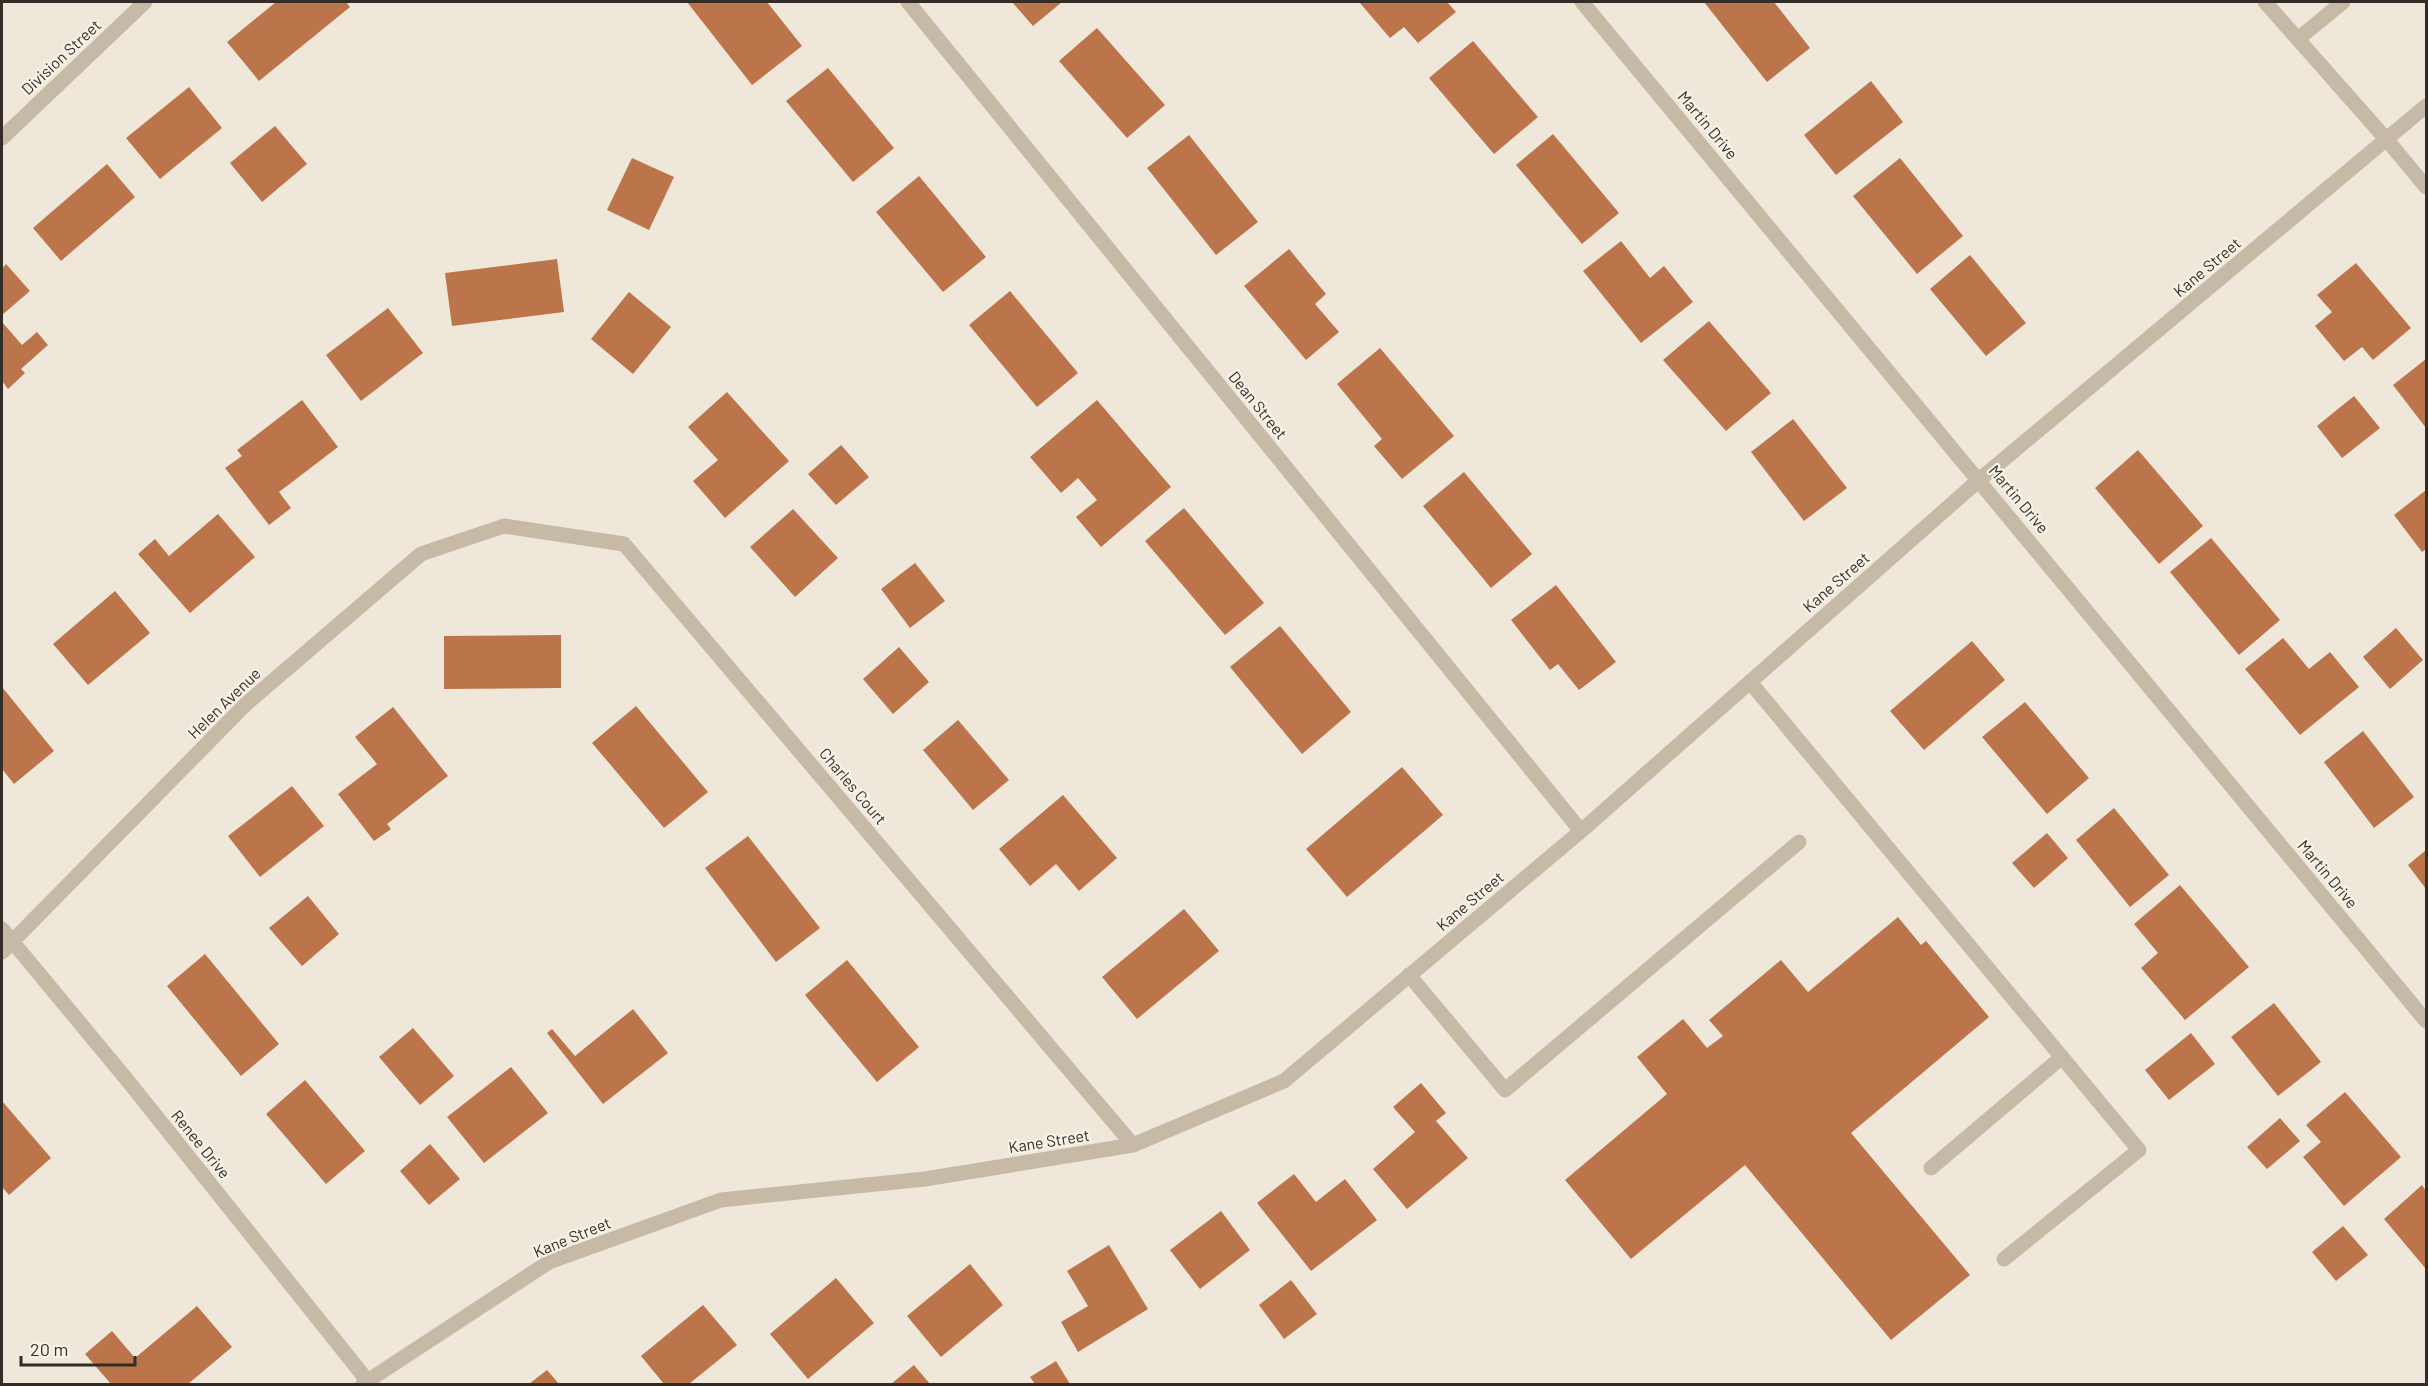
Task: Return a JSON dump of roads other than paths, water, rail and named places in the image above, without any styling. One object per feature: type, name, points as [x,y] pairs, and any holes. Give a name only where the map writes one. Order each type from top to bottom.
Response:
[{"type":"street","name":"Division Street","points":[[2,138],[145,2]]},
{"type":"street","name":"Dean Street","points":[[908,2],[1581,831]]},
{"type":"street","name":"Martin Drive","points":[[1582,2],[2427,1021]]},
{"type":"street","points":[[2265,2],[2427,187]]},
{"type":"street","points":[[2298,39],[2343,2]]},
{"type":"street","name":"Kane Street","points":[[366,1383],[549,1262],[721,1200],[925,1179],[1133,1145],[1284,1081],[1581,831],[1979,480],[2427,106]]},
{"type":"street","name":"Helen Avenue","points":[[2,952],[246,704],[421,554],[504,526]]},
{"type":"street","name":"Charles Court","points":[[504,526],[624,544],[1133,1145]]},
{"type":"street","points":[[1750,682],[2139,1150],[2004,1259]]},
{"type":"street","points":[[1409,975],[1505,1090],[1799,842]]},
{"type":"street","name":"Renee Drive","points":[[2,929],[366,1383]]},
{"type":"street","points":[[1930,1168],[2062,1058]]}]
